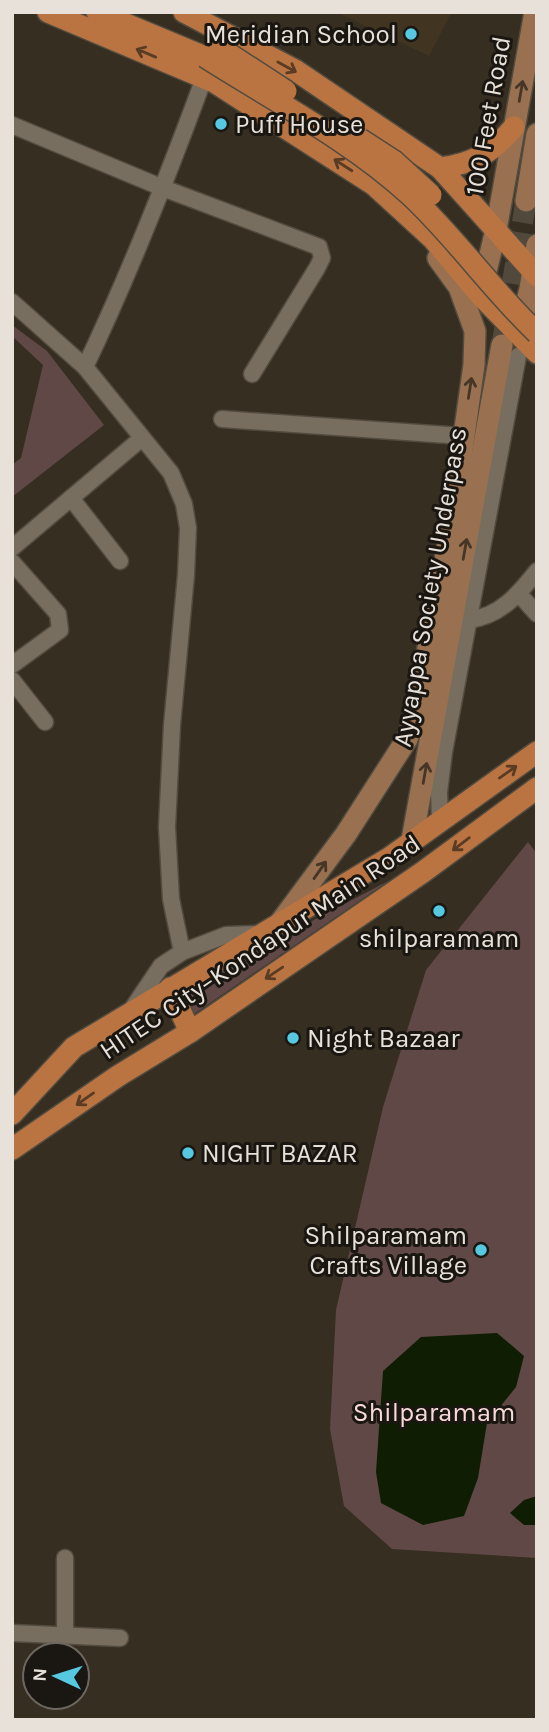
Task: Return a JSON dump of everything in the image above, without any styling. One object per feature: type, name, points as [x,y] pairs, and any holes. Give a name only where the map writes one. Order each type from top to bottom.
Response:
[{"type":"main road","points":[[48,12],[204,78],[374,184],[418,225],[522,344]]},
{"type":"main road","points":[[97,12],[205,57],[364,157],[440,224],[518,316],[522,344]]},
{"type":"main road","points":[[136,12],[220,48],[394,161],[442,206],[537,313]]},
{"type":"main road","points":[[184,12],[295,71],[440,168],[535,274]]},
{"type":"main road","name":"100 Feet Road","points":[[481,296],[496,230],[535,12]]},
{"type":"main road","points":[[440,168],[462,166],[480,157],[502,141],[514,127]]},
{"type":"main road","points":[[526,201],[537,134]]},
{"type":"main road","points":[[269,929],[346,834],[407,739],[414,721],[450,534],[474,365],[475,331],[459,287],[422,236],[418,225]]},
{"type":"main road","points":[[535,274],[537,245]]},
{"type":"main road","name":"Ayyappa Society Underpass","points":[[412,840],[522,344],[535,274]]},
{"type":"main road","name":"HITEC City–Kondapur Main Road","points":[[12,1114],[75,1047],[389,858],[537,752]]},
{"type":"main road","name":"HITEC City–Kondapur Main Road","points":[[12,1149],[118,1076],[190,1032],[423,872],[537,788]]},
{"type":"main road","points":[[170,988],[190,1032]]},
{"type":"street","points":[[85,367],[119,297],[204,78]]},
{"type":"street","points":[[12,125],[163,188],[319,247],[322,258],[317,268],[252,374]]},
{"type":"street","points":[[12,302],[85,367],[171,473],[184,504],[188,528],[186,575],[167,827],[171,899],[182,952]]},
{"type":"street","points":[[440,821],[439,792],[444,751],[522,344]]},
{"type":"street","points":[[222,419],[463,436]]},
{"type":"street","points":[[12,548],[142,438]]},
{"type":"street","points":[[71,498],[120,561]]},
{"type":"street","points":[[12,562],[58,614],[61,621],[60,630],[12,665]]},
{"type":"street","points":[[469,620],[485,618],[496,612],[519,594],[537,571]]},
{"type":"street","points":[[519,594],[537,614]]},
{"type":"street","points":[[12,680],[45,722]]},
{"type":"street","points":[[129,1014],[161,966],[182,952],[226,935],[269,929]]},
{"type":"street","points":[[65,1558],[65,1635]]},
{"type":"street","points":[[12,1633],[120,1638]]},
{"type":"shaded area","name":"Meridian School","points":[[336,12],[452,12],[429,56]]},
{"type":"shaded area","points":[[497,1333],[524,1356],[516,1387],[487,1423],[478,1478],[464,1516],[423,1525],[381,1503],[376,1472],[383,1371],[421,1337]]},
{"type":"shaded area","points":[[537,1496],[537,1525],[524,1525],[510,1513],[524,1500]]},
{"type":"green space","points":[[12,325],[47,351],[104,425],[12,497],[12,465],[21,458],[43,365],[12,336]]},
{"type":"green space","name":"Shilparamam","points":[[528,842],[537,854],[537,1558],[392,1549],[344,1506],[330,1429],[336,1310],[383,1107],[426,970]]},
{"type":"green space","points":[[390,880],[191,1016],[191,1001],[179,991]]},
{"type":"tunnel","points":[[502,345],[526,201]]},
{"type":"place","name":"Meridian School","points":[[411,34]]},
{"type":"place","name":"Puff House","points":[[221,124]]},
{"type":"place","name":"shilparamam","points":[[439,911]]},
{"type":"place","name":"Night Bazaar","points":[[293,1038]]},
{"type":"place","name":"NIGHT BAZAR","points":[[188,1153]]},
{"type":"place","name":"Shilparamam Crafts Village","points":[[481,1250]]}]
